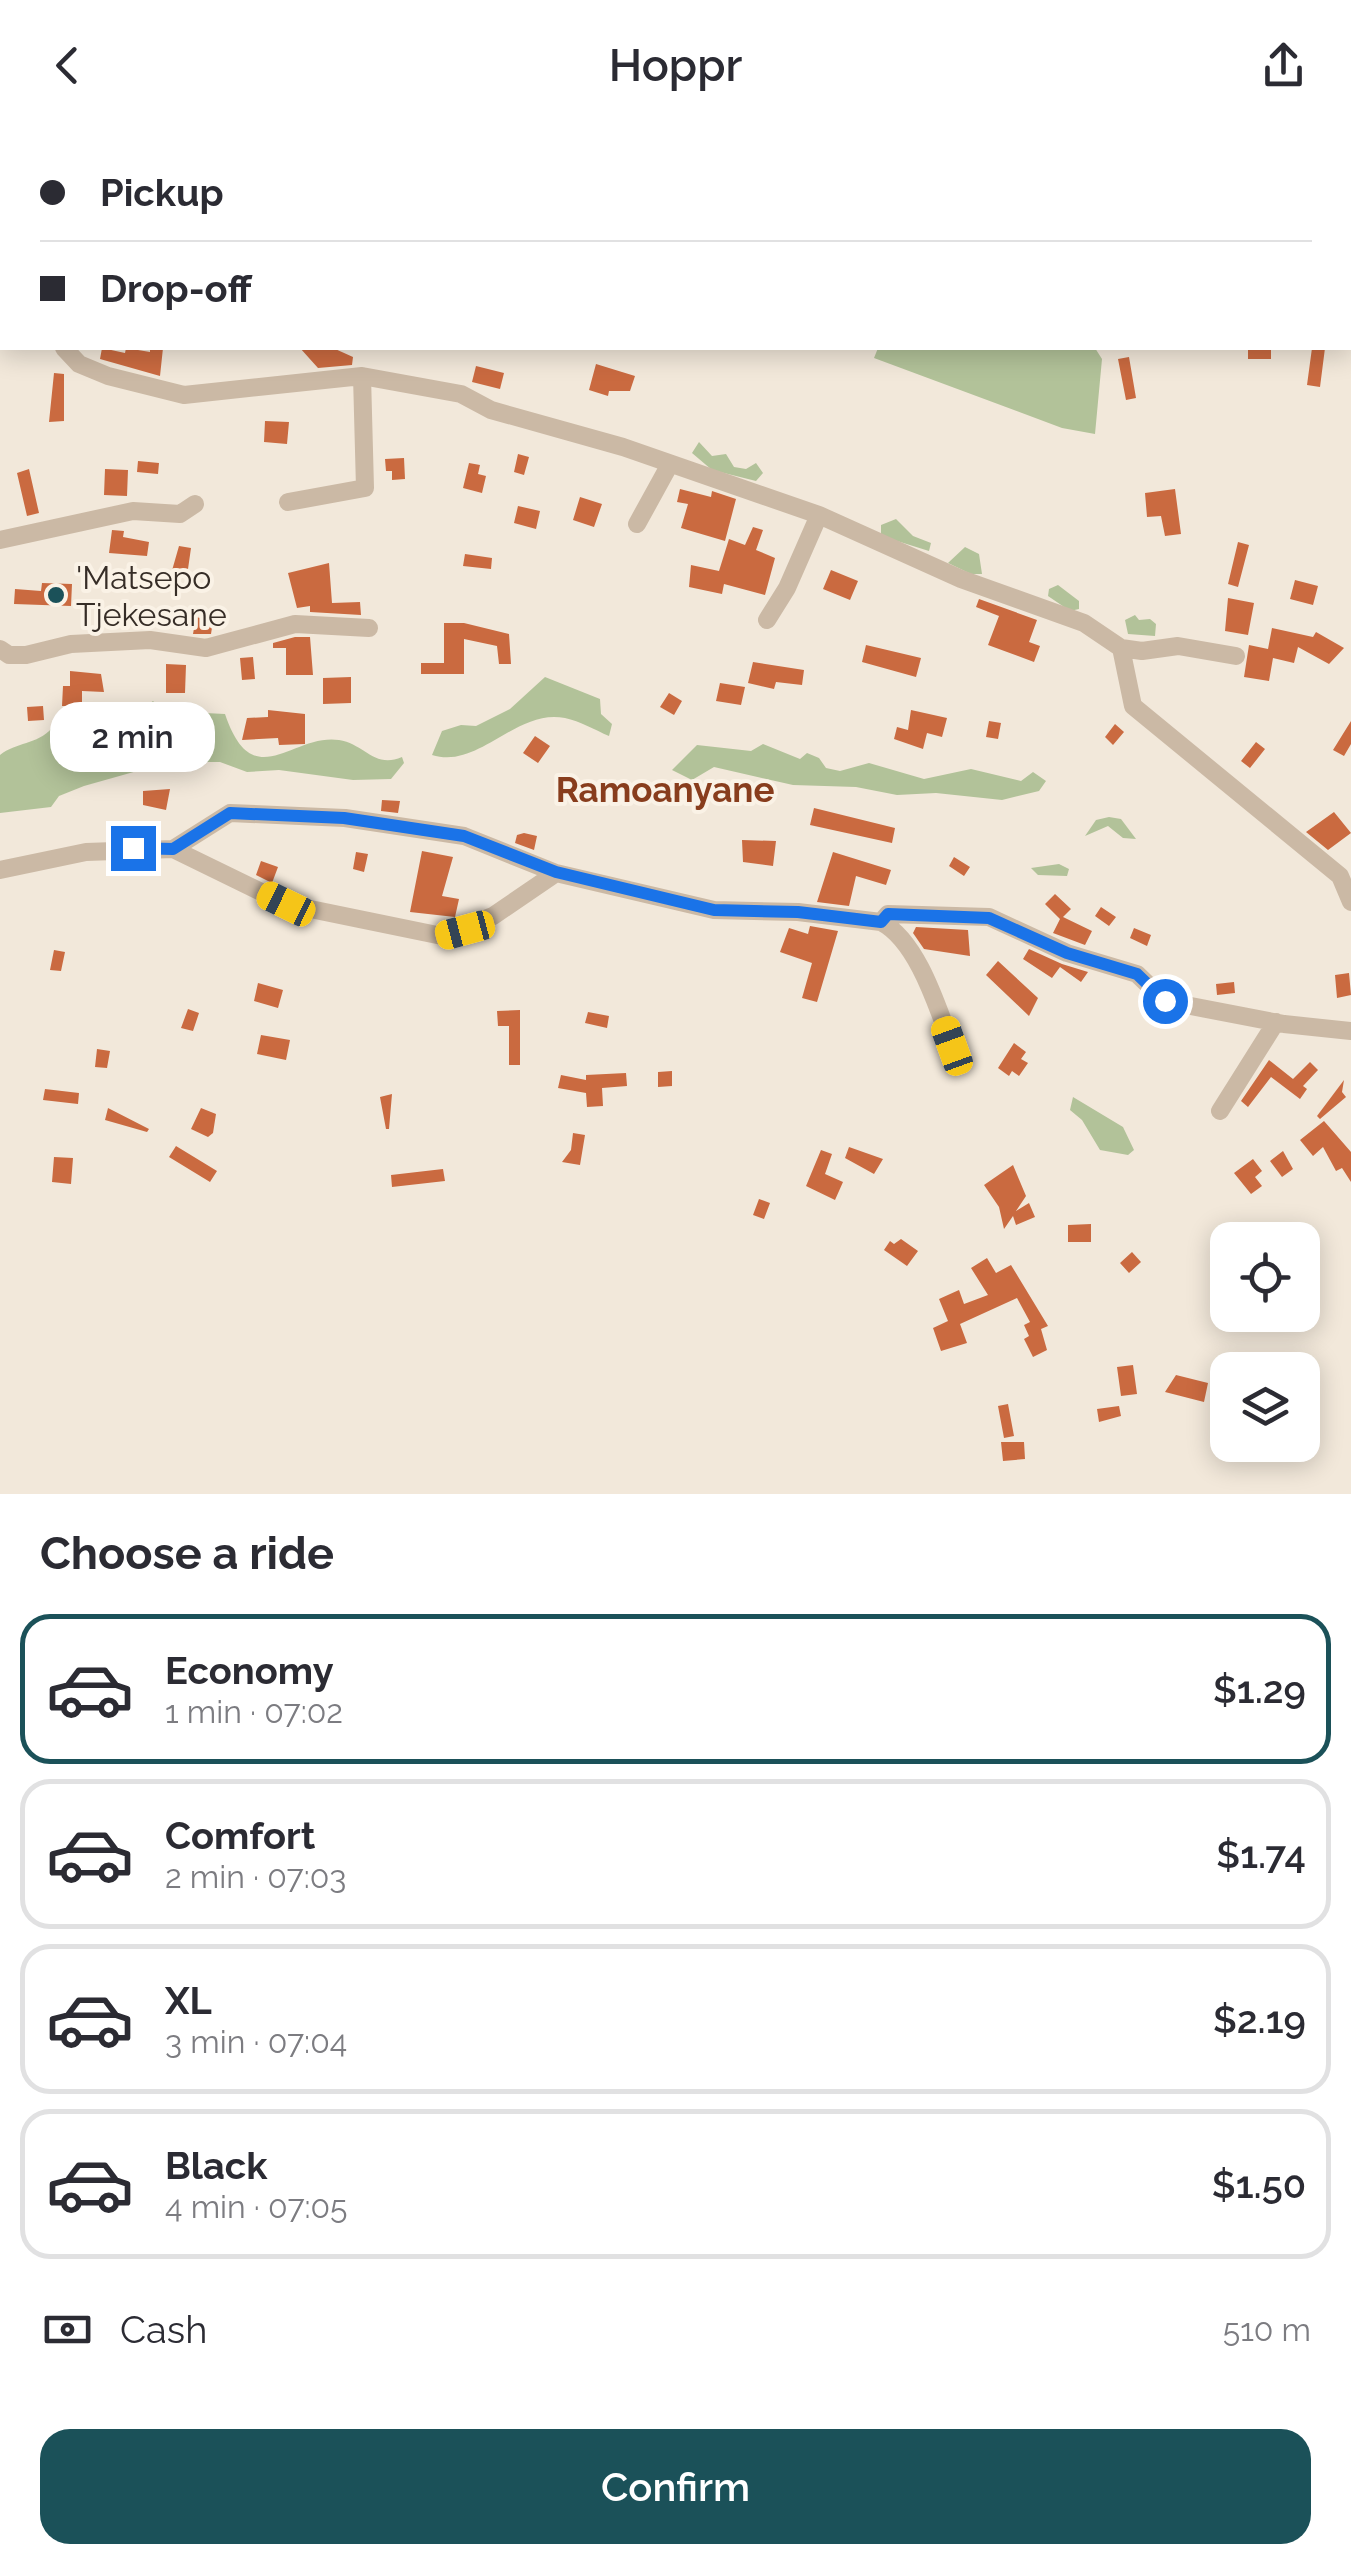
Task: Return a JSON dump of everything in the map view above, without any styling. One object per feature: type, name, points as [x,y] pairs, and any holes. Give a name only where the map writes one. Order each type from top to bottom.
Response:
[{"type":"street","points":[[66,350],[79,364],[108,376],[184,395],[362,376],[460,394],[491,410],[670,464],[819,515],[961,580],[1084,623],[1121,648],[1142,651],[1178,646],[1236,656]]},
{"type":"street","points":[[288,502],[365,488],[362,376]]},
{"type":"street","points":[[637,524],[670,464]]},
{"type":"street","points":[[0,540],[132,511],[180,514],[195,504]]},
{"type":"street","points":[[767,620],[788,588],[819,515]]},
{"type":"street","points":[[0,648],[10,656],[71,644],[150,640],[206,648],[295,624],[369,628]]},
{"type":"street","points":[[1121,648],[1132,706],[1340,876],[1351,902]]},
{"type":"street","points":[[173,849],[230,813],[344,818],[464,836],[556,872],[714,910],[798,912],[881,922],[895,929],[929,982],[952,1046]]},
{"type":"street","points":[[0,870],[86,852],[173,849],[286,904],[442,936],[493,916],[556,872]]},
{"type":"street","points":[[881,922],[888,914],[989,918],[1067,953],[1137,974],[1165,1001],[1276,1022],[1351,1031]]},
{"type":"street","points":[[1220,1111],[1276,1022]]},
{"type":"green space","points":[[877,350],[1096,350],[1102,359],[1095,434],[1062,428],[874,358]]},
{"type":"green space","points":[[699,442],[712,456],[726,454],[734,467],[746,469],[756,463],[763,473],[756,481],[712,470],[692,453]]},
{"type":"green space","points":[[896,519],[913,536],[931,543],[929,551],[881,536],[881,525]]},
{"type":"green space","points":[[965,547],[979,554],[982,574],[971,574],[948,563]]},
{"type":"green space","points":[[1058,585],[1079,601],[1079,609],[1070,611],[1048,596],[1049,589]]},
{"type":"green space","points":[[1135,615],[1139,620],[1150,619],[1156,624],[1155,636],[1128,634],[1125,620]]},
{"type":"green space","points":[[545,677],[600,699],[601,714],[612,724],[609,736],[571,719],[547,717],[466,754],[432,755],[442,731],[461,725],[476,726],[510,709]]},
{"type":"green space","points":[[153,701],[170,718],[186,725],[205,713],[225,714],[236,739],[248,752],[261,757],[322,740],[339,740],[384,760],[402,757],[404,763],[391,779],[353,780],[279,770],[247,772],[220,762],[169,762],[84,786],[59,796],[51,807],[0,813],[0,755],[40,738],[52,728],[105,733],[114,718],[138,712]]},
{"type":"green space","points":[[763,744],[800,759],[807,753],[819,758],[826,768],[840,771],[869,763],[924,779],[971,769],[1021,781],[1033,772],[1046,781],[1039,791],[1002,800],[793,785],[714,767],[692,780],[672,770],[697,745],[751,751]]},
{"type":"green space","points":[[1121,819],[1136,839],[1123,838],[1108,826],[1085,836],[1096,820]]},
{"type":"green space","points":[[1059,864],[1069,869],[1067,876],[1038,875],[1031,868]]},
{"type":"green space","points":[[1073,1097],[1123,1127],[1134,1150],[1128,1155],[1100,1150],[1082,1120],[1070,1110]]},
{"type":"building","points":[[102,350],[163,350],[160,376],[100,359]]},
{"type":"building","points":[[302,350],[337,350],[353,357],[352,365],[318,368]]},
{"type":"building","points":[[1248,350],[1271,350],[1271,359],[1248,359]]},
{"type":"building","points":[[1312,350],[1325,350],[1320,387],[1307,385]]},
{"type":"building","points":[[1129,357],[1136,398],[1126,400],[1118,359]]},
{"type":"building","points":[[596,364],[635,376],[630,391],[609,391],[608,396],[589,390]]},
{"type":"building","points":[[476,366],[504,373],[500,389],[472,382]]},
{"type":"building","points":[[54,373],[64,374],[64,421],[49,422]]},
{"type":"building","points":[[265,421],[289,422],[287,444],[264,442]]},
{"type":"building","points":[[518,454],[529,457],[524,475],[514,472]]},
{"type":"building","points":[[404,458],[405,479],[392,480],[385,459]]},
{"type":"building","points":[[138,461],[159,463],[158,474],[137,472]]},
{"type":"building","points":[[469,463],[480,465],[478,474],[486,476],[482,493],[463,488]]},
{"type":"building","points":[[29,469],[39,513],[27,516],[17,473]]},
{"type":"building","points":[[105,469],[128,470],[127,496],[104,495]]},
{"type":"building","points":[[680,489],[711,497],[712,491],[736,499],[725,541],[681,528],[688,504],[677,502]]},
{"type":"building","points":[[1175,489],[1181,534],[1165,536],[1161,516],[1147,517],[1145,493]]},
{"type":"building","points":[[580,497],[602,504],[594,527],[573,520]]},
{"type":"building","points":[[518,506],[540,511],[536,529],[514,523]]},
{"type":"building","points":[[753,527],[763,530],[756,550],[775,558],[765,595],[724,584],[722,594],[689,587],[691,565],[719,571],[729,539],[745,545]]},
{"type":"building","points":[[112,530],[124,531],[123,537],[149,542],[147,556],[109,553]]},
{"type":"building","points":[[1238,542],[1249,545],[1238,587],[1228,584]]},
{"type":"building","points":[[179,546],[191,548],[187,576],[171,574]]},
{"type":"building","points":[[465,554],[492,558],[491,569],[463,566]]},
{"type":"building","points":[[329,563],[332,603],[360,602],[361,615],[310,612],[310,606],[297,608],[288,573]]},
{"type":"building","points":[[831,570],[858,581],[850,600],[823,589]]},
{"type":"building","points":[[1295,580],[1318,586],[1313,605],[1290,599]]},
{"type":"building","name":"'Matsepo Tjekesane","points":[[42,583],[72,584],[71,606],[14,604],[15,589],[41,591]]},
{"type":"building","points":[[1228,598],[1254,603],[1248,635],[1225,631]]},
{"type":"building","points":[[979,599],[1037,620],[1029,642],[1040,646],[1034,662],[988,645],[999,616],[976,607]]},
{"type":"building","points":[[196,617],[213,621],[211,634],[193,634]]},
{"type":"building","points":[[444,623],[464,623],[509,634],[511,664],[499,664],[497,646],[464,639],[464,674],[421,674],[421,663],[444,663]]},
{"type":"building","points":[[1272,628],[1313,637],[1316,632],[1344,648],[1329,664],[1298,647],[1294,663],[1273,658],[1269,681],[1244,677],[1249,645],[1268,649]]},
{"type":"building","points":[[310,637],[313,675],[286,675],[286,648],[273,648],[273,643]]},
{"type":"building","points":[[866,645],[921,658],[916,677],[862,662]]},
{"type":"building","points":[[253,657],[255,679],[242,680],[240,658]]},
{"type":"building","points":[[753,662],[804,670],[802,685],[776,682],[774,689],[748,683]]},
{"type":"building","points":[[166,664],[186,665],[185,693],[166,693]]},
{"type":"building","points":[[70,671],[101,674],[104,692],[82,691],[82,706],[62,706],[63,686],[70,686]]},
{"type":"building","points":[[351,677],[351,703],[323,704],[323,678]]},
{"type":"building","points":[[720,683],[745,687],[741,705],[716,701]]},
{"type":"building","points":[[669,693],[682,701],[674,715],[660,707]]},
{"type":"building","points":[[43,706],[44,720],[28,721],[27,707]]},
{"type":"building","points":[[268,710],[305,714],[305,744],[279,745],[278,738],[242,740],[247,718],[268,717]]},
{"type":"building","points":[[911,710],[947,718],[942,737],[927,733],[923,749],[894,739],[897,727],[908,730]]},
{"type":"building","points":[[989,721],[1001,723],[998,739],[986,737]]},
{"type":"building","points":[[1351,721],[1351,744],[1344,756],[1333,750]]},
{"type":"building","points":[[1115,724],[1124,732],[1113,745],[1105,737]]},
{"type":"building","points":[[535,736],[550,746],[538,763],[523,753]]},
{"type":"building","points":[[1256,742],[1265,749],[1250,768],[1241,761]]},
{"type":"building","points":[[170,789],[166,810],[143,805],[143,791]]},
{"type":"building","points":[[382,800],[400,801],[398,813],[381,811]]},
{"type":"building","points":[[814,808],[895,828],[892,843],[810,825]]},
{"type":"building","points":[[1334,812],[1351,833],[1328,850],[1306,832]]},
{"type":"building","points":[[517,835],[537,836],[534,850],[515,843]]},
{"type":"building","points":[[742,840],[776,841],[773,866],[743,862]]},
{"type":"building","points":[[422,851],[453,857],[442,896],[459,899],[455,917],[410,912]]},
{"type":"building","points":[[356,852],[368,854],[364,872],[353,869]]},
{"type":"building","points":[[833,852],[891,870],[886,885],[856,876],[849,906],[817,902]]},
{"type":"building","points":[[954,857],[970,867],[964,876],[949,866]]},
{"type":"building","points":[[261,861],[278,867],[272,883],[256,875]]},
{"type":"building","points":[[1055,894],[1071,909],[1063,917],[1092,931],[1085,945],[1053,933],[1060,919],[1045,904]]},
{"type":"building","points":[[1101,907],[1116,917],[1109,926],[1095,916]]},
{"type":"building","points":[[810,926],[838,931],[817,1002],[802,998],[812,963],[780,952],[789,928],[808,934]]},
{"type":"building","points":[[916,927],[968,930],[970,956],[924,949],[913,933]]},
{"type":"building","points":[[1134,928],[1151,935],[1147,946],[1130,938]]},
{"type":"building","points":[[1029,949],[1088,972],[1081,982],[1060,967],[1052,978],[1023,959]]},
{"type":"building","points":[[54,950],[65,952],[61,971],[50,970]]},
{"type":"building","points":[[998,961],[1038,998],[1029,1016],[986,975]]},
{"type":"building","points":[[1349,973],[1351,995],[1337,998],[1335,975]]},
{"type":"building","points":[[1234,982],[1235,993],[1217,995],[1216,984]]},
{"type":"building","points":[[258,983],[283,990],[278,1008],[254,1001]]},
{"type":"building","points":[[188,1009],[199,1013],[193,1031],[181,1028]]},
{"type":"building","points":[[520,1010],[520,1065],[509,1065],[509,1026],[498,1026],[497,1011]]},
{"type":"building","points":[[588,1012],[609,1016],[607,1028],[585,1023]]},
{"type":"building","points":[[261,1035],[290,1040],[286,1060],[257,1054]]},
{"type":"building","points":[[1014,1043],[1026,1052],[1021,1059],[1028,1063],[1019,1076],[1012,1071],[1009,1076],[998,1068]]},
{"type":"building","points":[[97,1049],[110,1051],[107,1068],[95,1067]]},
{"type":"building","points":[[1269,1060],[1293,1079],[1310,1062],[1318,1070],[1303,1086],[1307,1089],[1300,1099],[1271,1077],[1248,1107],[1241,1101]]},
{"type":"building","points":[[672,1071],[672,1086],[658,1087],[658,1072]]},
{"type":"building","points":[[626,1073],[627,1086],[602,1088],[603,1106],[587,1107],[586,1093],[558,1088],[561,1075],[586,1080],[586,1075]]},
{"type":"building","points":[[1344,1080],[1342,1092],[1346,1097],[1320,1119],[1317,1116]]},
{"type":"building","points":[[45,1089],[79,1093],[78,1104],[43,1100]]},
{"type":"building","points":[[392,1094],[389,1129],[386,1129],[380,1097]]},
{"type":"building","points":[[108,1108],[149,1129],[147,1132],[105,1120]]},
{"type":"building","points":[[201,1108],[216,1114],[213,1133],[208,1137],[191,1129]]},
{"type":"building","points":[[1324,1121],[1351,1152],[1351,1182],[1342,1168],[1336,1171],[1323,1147],[1313,1156],[1300,1140]]},
{"type":"building","points":[[573,1133],[585,1135],[580,1165],[562,1162],[571,1150]]},
{"type":"building","points":[[176,1146],[217,1171],[210,1182],[169,1157]]},
{"type":"building","points":[[849,1147],[883,1159],[874,1174],[845,1158]]},
{"type":"building","points":[[821,1150],[832,1154],[825,1174],[843,1182],[835,1200],[806,1186]]},
{"type":"building","points":[[1283,1151],[1293,1169],[1282,1177],[1270,1161]]},
{"type":"building","points":[[54,1157],[73,1158],[71,1184],[52,1182]]},
{"type":"building","points":[[1253,1159],[1262,1171],[1255,1177],[1262,1186],[1251,1194],[1234,1173]]},
{"type":"building","points":[[1013,1165],[1026,1196],[1016,1211],[1029,1203],[1035,1217],[1016,1225],[1013,1216],[1004,1229],[999,1207],[984,1185]]},
{"type":"building","points":[[443,1169],[445,1181],[392,1187],[391,1175]]},
{"type":"building","points":[[759,1199],[770,1203],[764,1219],[753,1215]]},
{"type":"building","points":[[1091,1224],[1091,1242],[1068,1242],[1068,1225]]},
{"type":"building","points":[[901,1239],[918,1251],[907,1266],[884,1250],[890,1241],[894,1244]]},
{"type":"building","points":[[1132,1252],[1141,1262],[1129,1273],[1120,1263]]},
{"type":"building","points":[[987,1258],[996,1273],[1011,1265],[1048,1326],[1041,1329],[1047,1350],[1033,1357],[1024,1339],[1029,1336],[1024,1325],[1030,1322],[1017,1298],[960,1324],[967,1343],[941,1351],[933,1328],[948,1321],[939,1299],[959,1290],[964,1304],[988,1295],[971,1268]]},
{"type":"building","points":[[1133,1365],[1137,1394],[1121,1396],[1117,1367]]},
{"type":"building","points":[[1176,1375],[1208,1383],[1204,1402],[1165,1392]]},
{"type":"building","points":[[1008,1404],[1014,1436],[1004,1438],[998,1406]]},
{"type":"building","points":[[1119,1406],[1121,1416],[1099,1422],[1097,1409]]},
{"type":"building","points":[[1001,1442],[1024,1442],[1025,1459],[1003,1461]]},
{"type":"place","name":"'Matsepo Tjekesane","points":[[56,595]]},
{"type":"district","name":"Ramoanyane","points":[[665,789]]},
{"type":"route","points":[[133,848],[173,849],[196,839],[230,813],[344,818],[412,826],[464,836],[556,872],[714,910],[798,912],[868,923],[881,922],[888,914],[989,918],[1067,953],[1137,974],[1165,1001]]}]
